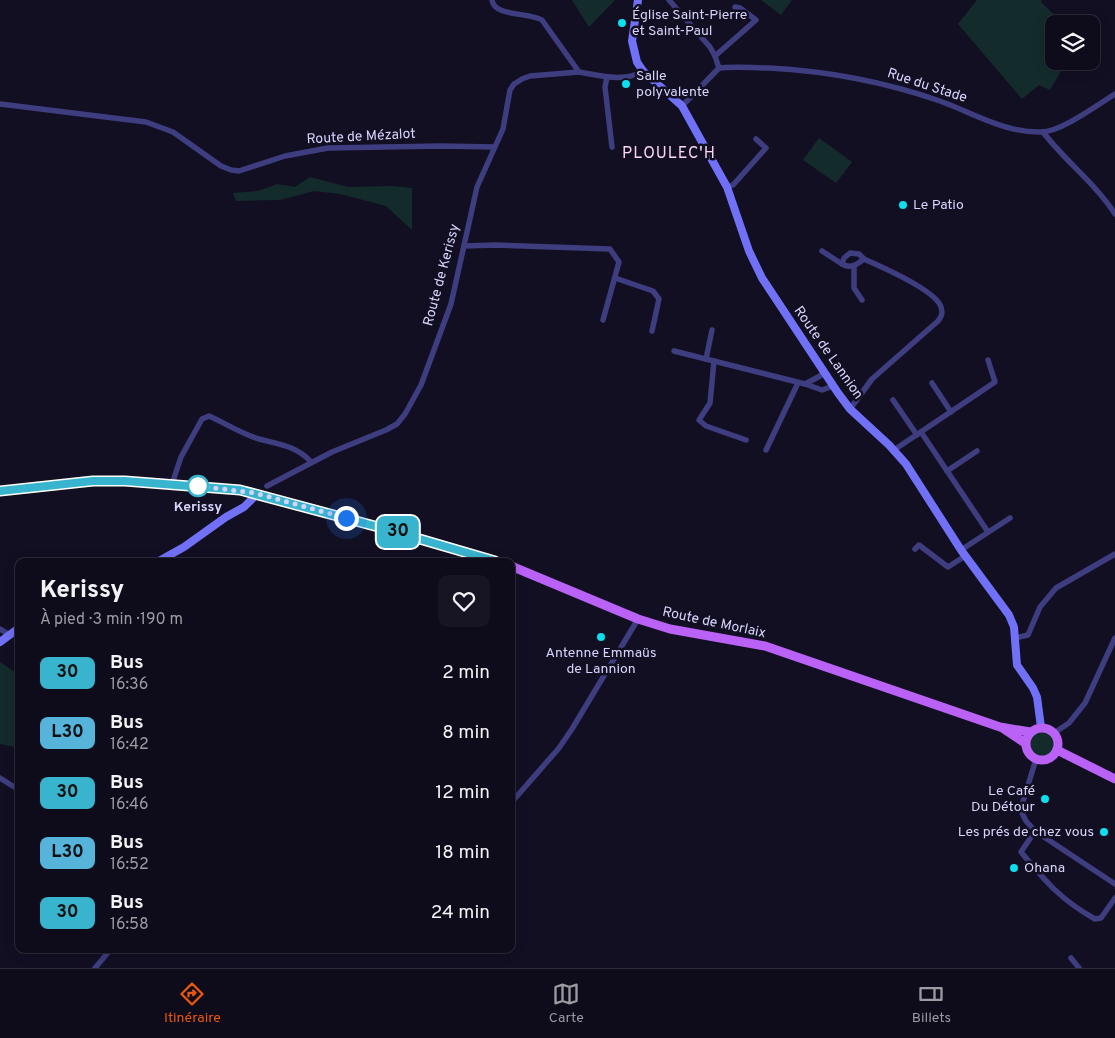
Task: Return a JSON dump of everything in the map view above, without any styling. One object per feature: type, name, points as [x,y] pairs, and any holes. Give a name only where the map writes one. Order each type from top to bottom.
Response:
[{"type":"main road","points":[[0,491],[93,481],[172,484],[255,493],[484,558]]},
{"type":"main road","name":"Route de Morlaix","points":[[515,568],[638,619],[670,629],[765,646],[1000,726],[1030,732]]},
{"type":"main road","name":"Route de Morlaix","points":[[1000,726],[1025,743]]},
{"type":"main road","points":[[1041,727],[1054,733],[1058,744],[1054,755],[1048,759],[1036,759],[1028,753],[1025,743],[1030,732],[1041,727]]},
{"type":"main road","points":[[1057,750],[1115,779]]},
{"type":"street","points":[[492,0],[496,9],[502,12],[537,17],[542,20],[579,72]]},
{"type":"street","points":[[638,0],[632,41],[633,52],[643,71]]},
{"type":"street","points":[[669,0],[710,47],[719,68],[682,106]]},
{"type":"street","points":[[715,56],[756,20],[740,8],[734,7]]},
{"type":"street","name":"Rue du Stade","points":[[719,68],[735,66],[800,70],[871,81],[930,98],[1008,128],[1042,132],[1059,128],[1115,94]]},
{"type":"street","name":"Route de Kerissy","points":[[267,486],[332,452],[386,430],[397,424],[405,414],[421,385],[448,311],[477,188],[503,129],[510,90],[514,84],[522,78],[530,76],[579,72],[607,76],[628,76],[643,71]]},
{"type":"street","name":"Route de Lannion","points":[[643,71],[682,106],[727,187],[746,245],[755,263],[780,307],[833,386],[850,409],[894,450],[906,464],[963,553],[1009,615],[1015,638],[1016,665],[1034,688],[1041,727]]},
{"type":"street","points":[[607,76],[605,87],[612,147]]},
{"type":"street","name":"Route de Mézalot","points":[[0,104],[146,122],[173,132],[221,166],[239,171],[304,152],[328,148],[494,147]]},
{"type":"street","points":[[1042,132],[1058,152],[1105,199],[1115,214]]},
{"type":"street","points":[[727,187],[733,185],[766,148],[756,140]]},
{"type":"street","points":[[464,246],[495,245],[610,249],[619,262],[603,320]]},
{"type":"street","points":[[822,251],[847,267],[854,267],[864,259]]},
{"type":"street","points":[[842,264],[844,258],[850,254],[859,254],[864,259],[895,272],[936,298],[941,306],[942,315],[938,321],[872,379],[850,409]]},
{"type":"street","points":[[854,267],[854,288],[862,300]]},
{"type":"street","points":[[615,278],[653,290],[659,299],[652,331]]},
{"type":"street","points":[[706,359],[712,330]]},
{"type":"street","points":[[674,352],[805,384],[822,390],[833,386]]},
{"type":"street","points":[[894,450],[995,382],[988,360]]},
{"type":"street","points":[[714,361],[710,403],[699,420],[706,426],[746,440]]},
{"type":"street","points":[[805,384],[824,371]]},
{"type":"street","points":[[766,450],[798,383]]},
{"type":"street","points":[[932,383],[951,412]]},
{"type":"street","points":[[893,400],[947,471],[988,532]]},
{"type":"street","points":[[172,484],[181,457],[202,419],[209,416],[258,438],[293,448],[306,456],[311,462]]},
{"type":"street","points":[[947,471],[977,451]]},
{"type":"street","points":[[164,558],[244,507],[254,497],[255,493]]},
{"type":"street","points":[[915,549],[919,545],[948,567],[988,532],[1010,518]]},
{"type":"street","points":[[1015,638],[1028,635],[1040,607],[1056,588],[1115,554]]},
{"type":"street","points":[[515,798],[559,748],[638,619]]},
{"type":"street","points":[[0,629],[10,635]]},
{"type":"street","points":[[0,642],[15,631]]},
{"type":"street","points":[[1054,733],[1070,722],[1085,703],[1115,638]]},
{"type":"street","points":[[1036,759],[1022,805],[1022,813],[1026,821],[1035,831],[1115,884]]},
{"type":"street","points":[[0,778],[15,787]]},
{"type":"street","points":[[1035,831],[1021,852],[1052,888],[1073,907],[1095,919],[1101,918],[1115,898]]},
{"type":"street","points":[[95,968],[108,953]]},
{"type":"street","points":[[1071,958],[1079,968]]},
{"type":"green space","points":[[572,0],[615,0],[589,27]]},
{"type":"green space","points":[[761,0],[792,0],[781,15]]},
{"type":"green space","points":[[977,0],[1042,0],[1041,2],[1055,15],[1045,15],[1045,70],[1062,70],[1050,90],[1039,85],[1022,99],[958,24]]},
{"type":"green space","points":[[819,138],[852,162],[836,183],[803,160]]},
{"type":"green space","points":[[310,177],[348,187],[392,186],[412,188],[412,230],[386,206],[340,194],[314,191],[280,200],[236,201],[233,193],[258,191],[277,184],[295,187]]},
{"type":"green space","points":[[0,662],[15,672],[15,747],[0,744]]},
{"type":"green space","points":[[1042,732],[1051,736],[1055,745],[1051,754],[1042,758],[1033,754],[1029,745],[1033,736]]},
{"type":"bus line","name":"30","points":[[0,491],[93,481],[125,481],[240,490],[485,558]]},
{"type":"place","name":"Église Saint-Pierre et Saint-Paul","points":[[622,23]]},
{"type":"place","name":"Salle polyvalente","points":[[626,84]]},
{"type":"place","name":"Le Patio","points":[[903,205]]},
{"type":"place","name":"Kerissy","points":[[198,486]]},
{"type":"place","name":"Antenne Emmaüs de Lannion","points":[[601,637]]},
{"type":"place","name":"Le Café Du Détour","points":[[1045,799]]},
{"type":"place","name":"Les prés de chez vous","points":[[1104,832]]},
{"type":"place","name":"Ohana","points":[[1014,868]]},
{"type":"district","name":"PLOULEC'H","points":[[669,154]]},
{"type":"route","points":[[198,486],[255,493],[346,518]]}]
